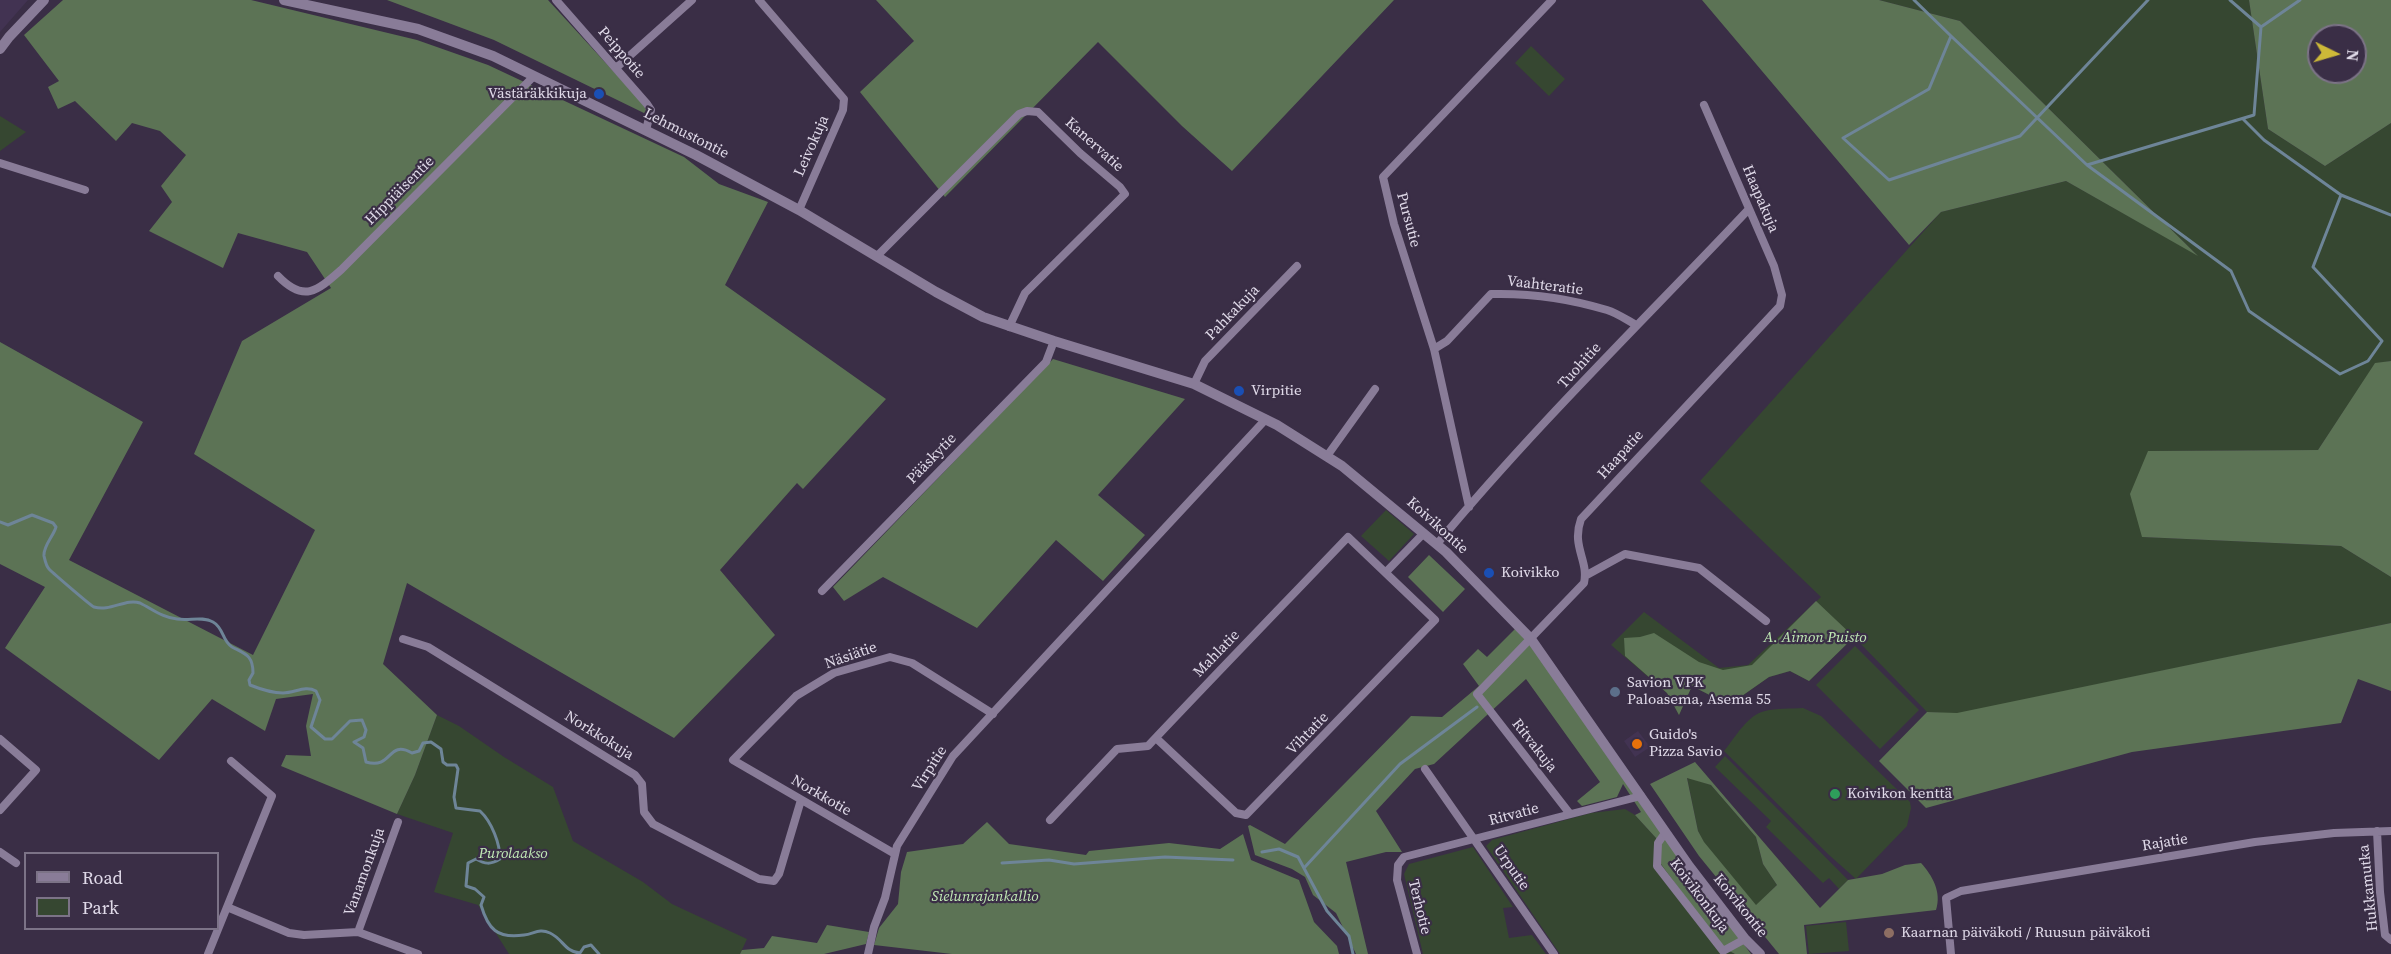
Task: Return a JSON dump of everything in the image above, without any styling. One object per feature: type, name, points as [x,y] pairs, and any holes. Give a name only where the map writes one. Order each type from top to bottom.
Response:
[{"type":"main road","points":[[0,50],[9,37],[44,0]]},
{"type":"main road","name":"Lehmustontie","points":[[284,0],[332,6],[418,29],[493,56],[646,130],[799,210],[936,292],[983,317],[1054,341]]},
{"type":"main road","name":"Koivikontie","points":[[1054,341],[1194,384],[1266,419],[1327,456],[1384,498],[1437,544],[1531,639],[1641,795],[1665,833],[1745,939],[1760,954]]},
{"type":"street","name":"Peippotie","points":[[556,0],[651,110],[646,130]]},
{"type":"street","points":[[616,68],[692,0]]},
{"type":"street","name":"Leivokuja","points":[[759,0],[844,99],[843,110],[799,210]]},
{"type":"street","name":"Pursutie","points":[[1469,507],[1434,349],[1394,224],[1383,177],[1552,0]]},
{"type":"street","name":"Hippiäisentie","points":[[278,276],[294,291],[307,292],[321,288],[533,77]]},
{"type":"street","name":"Haapakuja","points":[[1704,105],[1774,266],[1782,295],[1779,306]]},
{"type":"street","name":"Kanervatie","points":[[877,256],[1019,114],[1027,111],[1038,112],[1125,194],[1025,293],[1009,327]]},
{"type":"street","points":[[0,163],[85,190]]},
{"type":"street","name":"Tuohitie","points":[[1437,544],[1636,325],[1748,210]]},
{"type":"street","name":"Pahkakuja","points":[[1194,384],[1205,362],[1297,266]]},
{"type":"street","name":"Vaahteratie","points":[[1434,349],[1447,341],[1491,294],[1522,295],[1584,304],[1609,311],[1636,325]]},
{"type":"street","name":"Haapatie","points":[[1586,576],[1577,539],[1581,519],[1779,306]]},
{"type":"street","name":"Pääskytie","points":[[822,591],[1046,362],[1054,341]]},
{"type":"street","points":[[1327,456],[1375,390]]},
{"type":"street","name":"Virpitie","points":[[868,954],[874,927],[885,898],[897,846],[953,756],[1266,419]]},
{"type":"street","points":[[1386,572],[1424,533]]},
{"type":"street","name":"Mahlatie","points":[[1050,820],[1117,749],[1148,746],[1351,534],[1397,583]]},
{"type":"street","points":[[1531,639],[1581,589],[1586,576],[1625,554],[1699,568],[1766,621]]},
{"type":"street","name":"Vihtatie","points":[[1156,738],[1236,813],[1242,816],[1249,813],[1435,620],[1397,583]]},
{"type":"street","name":"Norkkokuja","points":[[403,639],[428,647],[635,775],[642,784],[644,812],[653,824],[759,879],[774,881],[779,874],[801,800]]},
{"type":"street","name":"Ritvakuja","points":[[1531,639],[1477,694],[1570,814]]},
{"type":"street","name":"Näsiätie","points":[[733,760],[796,696],[834,673],[890,657],[912,663],[993,714]]},
{"type":"street","points":[[0,739],[36,770],[0,810]]},
{"type":"street","points":[[219,927],[272,796],[231,760]]},
{"type":"street","name":"Norkkotie","points":[[733,760],[895,854]]},
{"type":"street","name":"Urputie","points":[[1425,769],[1554,954]]},
{"type":"street","name":"Ritvatie","points":[[1398,866],[1404,857],[1641,795]]},
{"type":"street","name":"Vanamonkuja","points":[[358,932],[398,822]]},
{"type":"street","name":"Hukkamutka","points":[[2377,831],[2385,935],[2391,940]]},
{"type":"street","name":"Rajatie","points":[[1951,954],[1946,897],[1973,889],[2219,848],[2334,832],[2391,831]]},
{"type":"street","name":"Koivikonkuja","points":[[1665,833],[1658,843],[1657,866],[1723,951],[1745,939]]},
{"type":"street","points":[[0,852],[16,863]]},
{"type":"street","name":"Terhotie","points":[[1398,866],[1397,880],[1417,954]]},
{"type":"street","points":[[227,907],[289,933],[304,935],[358,932],[418,954]]},
{"type":"street","points":[[208,954],[218,930]]},
{"type":"shaded area","points":[[0,0],[28,0],[0,32]]},
{"type":"shaded area","points":[[1638,731],[1650,747],[1635,757],[1624,741]]},
{"type":"green space","points":[[63,0],[251,0],[417,40],[488,65],[684,157],[719,184],[768,202],[725,285],[886,399],[803,489],[797,483],[720,570],[775,635],[674,738],[407,583],[383,664],[437,715],[415,775],[397,814],[281,766],[286,755],[311,756],[306,726],[313,694],[276,699],[265,731],[212,699],[159,760],[5,648],[45,587],[0,564],[0,342],[143,422],[69,560],[253,655],[315,530],[194,454],[242,341],[331,288],[307,252],[238,233],[223,268],[149,231],[172,202],[161,186],[186,155],[160,131],[132,123],[116,141],[75,101],[58,109],[48,87],[59,81],[24,35]]},
{"type":"green space","points":[[387,0],[548,0],[647,108],[646,114],[494,40]]},
{"type":"green space","points":[[876,0],[1394,0],[1232,171],[1182,126],[1098,42],[945,197],[860,92],[914,41]]},
{"type":"green space","points":[[1702,0],[1879,0],[1960,21],[2198,256],[2066,181],[1941,212],[1909,245]]},
{"type":"green space","points":[[1879,0],[2249,0],[2268,129],[2325,166],[2391,123],[2391,361],[2375,364],[2318,450],[2148,451],[2142,537],[2341,546],[2391,577],[2391,623],[1957,714],[1927,712],[1854,637],[1809,681],[1790,671],[1769,677],[1729,705],[1692,686],[1679,715],[1667,693],[1611,645],[1644,612],[1719,668],[1748,665],[1821,597],[1700,481],[1941,212],[2066,181],[2196,254],[1960,21]]},
{"type":"green space","points":[[2249,0],[2391,0],[2391,123],[2325,166],[2268,129]]},
{"type":"green space","points":[[1531,46],[1565,79],[1549,96],[1515,63]]},
{"type":"green space","points":[[0,116],[26,132],[0,151]]},
{"type":"green space","points":[[1053,359],[1185,399],[1098,495],[1145,535],[1103,581],[1056,540],[977,628],[883,577],[844,601],[833,587]]},
{"type":"green space","points":[[2391,361],[2391,577],[2341,546],[2142,537],[2130,494],[2148,451],[2318,450],[2375,363]]},
{"type":"green space","points":[[1386,510],[1414,534],[1389,561],[1361,536]]},
{"type":"green space","points":[[1429,555],[1465,589],[1443,612],[1408,577]]},
{"type":"green space","name":"A. Aimon Puisto","points":[[1816,601],[1854,637],[1809,681],[1790,671],[1769,677],[1729,705],[1692,686],[1679,715],[1667,693],[1625,656],[1624,638],[1654,633],[1699,662],[1723,670],[1752,665]]},
{"type":"green space","points":[[2391,623],[2391,691],[2358,679],[2341,723],[2132,752],[1926,808],[1879,761],[1927,712],[1957,713]]},
{"type":"green space","points":[[1515,629],[1526,639],[1644,809],[1751,954],[1735,954],[1722,947],[1661,864],[1656,838],[1635,815],[1641,812],[1623,784],[1617,797],[1582,806],[1577,801],[1600,782],[1526,679],[1434,764],[1415,769],[1376,811],[1402,852],[1386,852],[1346,862],[1368,954],[1356,954],[1336,913],[1313,895],[1305,877],[1292,869],[1255,855],[1248,826],[1285,844],[1411,716],[1442,717],[1479,686],[1463,664],[1478,649],[1487,657]]},
{"type":"green space","points":[[1855,646],[1919,710],[1880,749],[1816,685]]},
{"type":"green space","name":"Koivikon kenttä","points":[[1803,708],[1821,716],[1910,802],[1907,826],[1856,879],[1724,751],[1747,722],[1759,713],[1774,709]]},
{"type":"green space","name":"Purolaakso","points":[[437,715],[459,726],[553,787],[573,841],[643,882],[672,904],[747,939],[740,954],[509,954],[478,905],[434,892],[453,833],[397,814],[415,775]]},
{"type":"green space","points":[[1725,756],[1848,880],[1839,889],[1829,878],[1823,883],[1766,827],[1771,821],[1715,767]]},
{"type":"green space","points":[[1695,762],[1820,908],[1848,880],[1882,874],[1905,865],[1921,863],[1937,890],[1936,910],[1804,925],[1807,954],[1779,954],[1699,856],[1650,784]],"holes":[[[1687,778],[1711,785],[1756,837],[1763,864],[1777,885],[1756,905],[1704,842],[1698,831]]]},
{"type":"green space","points":[[1687,777],[1711,785],[1756,837],[1763,864],[1777,885],[1756,906],[1704,843],[1698,831]]},
{"type":"green space","points":[[1625,809],[1635,815],[1656,838],[1662,864],[1722,947],[1735,954],[1560,954],[1486,846],[1492,840],[1591,813]]},
{"type":"green space","name":"Sielunrajankallio","points":[[987,822],[1009,844],[1086,855],[1089,851],[1169,843],[1220,849],[1243,834],[1251,860],[1299,880],[1314,922],[1337,946],[1339,954],[952,954],[874,945],[879,928],[898,904],[901,872],[907,852],[963,844]]},
{"type":"green space","points":[[1473,847],[1513,907],[1503,908],[1509,938],[1532,935],[1546,954],[1423,954],[1404,874],[1409,864]]},
{"type":"green space","points":[[1846,922],[1849,951],[1809,954],[1806,926]]},
{"type":"green space","points":[[827,925],[869,932],[866,944],[824,954],[740,954],[742,950],[764,948],[772,936],[817,943]]},
{"type":"waterway","points":[[1914,0],[1951,36],[1929,89],[1843,138],[1889,180],[2020,136],[2148,0]]},
{"type":"waterway","points":[[2087,165],[2254,115],[2261,27],[2230,0]]},
{"type":"waterway","points":[[2261,27],[2300,0]]},
{"type":"waterway","points":[[1951,36],[2087,165],[2231,271],[2249,311],[2340,374],[2368,361],[2382,341],[2313,267],[2341,195]]},
{"type":"waterway","points":[[2243,119],[2264,140],[2341,195],[2391,215]]},
{"type":"waterway","points":[[0,522],[8,525],[32,515],[53,523],[56,527],[44,552],[47,566],[94,607],[106,608],[135,602],[172,618],[205,619],[213,622],[226,641],[252,662],[253,673],[249,680],[250,685],[279,693],[308,689],[316,691],[320,700],[311,727],[325,739],[332,739],[350,721],[362,720],[366,730],[364,737],[354,742],[363,748],[366,762],[381,762],[398,750],[412,753],[419,751],[423,743],[431,742],[441,749],[443,762],[447,765],[456,765],[458,769],[454,797],[456,808],[480,811],[492,827],[497,840],[500,859],[488,863],[476,859],[468,863],[466,886],[475,889],[484,897],[481,905],[491,926],[500,934],[515,936],[546,932],[575,952],[580,953],[584,947],[591,945],[599,954]]},
{"type":"waterway","points":[[1304,868],[1400,764],[1477,707]]},
{"type":"waterway","points":[[1262,852],[1279,849],[1298,857],[1327,911],[1349,936],[1353,954]]},
{"type":"waterway","points":[[1002,863],[1049,860],[1074,864],[1165,857],[1233,860]]},
{"type":"place","name":"Västäräkkikuja","points":[[599,94]]},
{"type":"place","name":"Virpitie","points":[[1239,391]]},
{"type":"place","name":"Koivikko","points":[[1489,573]]},
{"type":"place","name":"Savion VPK Paloasema, Asema 55","points":[[1615,692]]},
{"type":"place","name":"Guido's Pizza Savio","points":[[1637,744]]},
{"type":"place","name":"Koivikon kenttä","points":[[1835,794]]},
{"type":"place","name":"Kaarnan päiväkoti / Ruusun päiväkoti","points":[[1889,933]]}]
